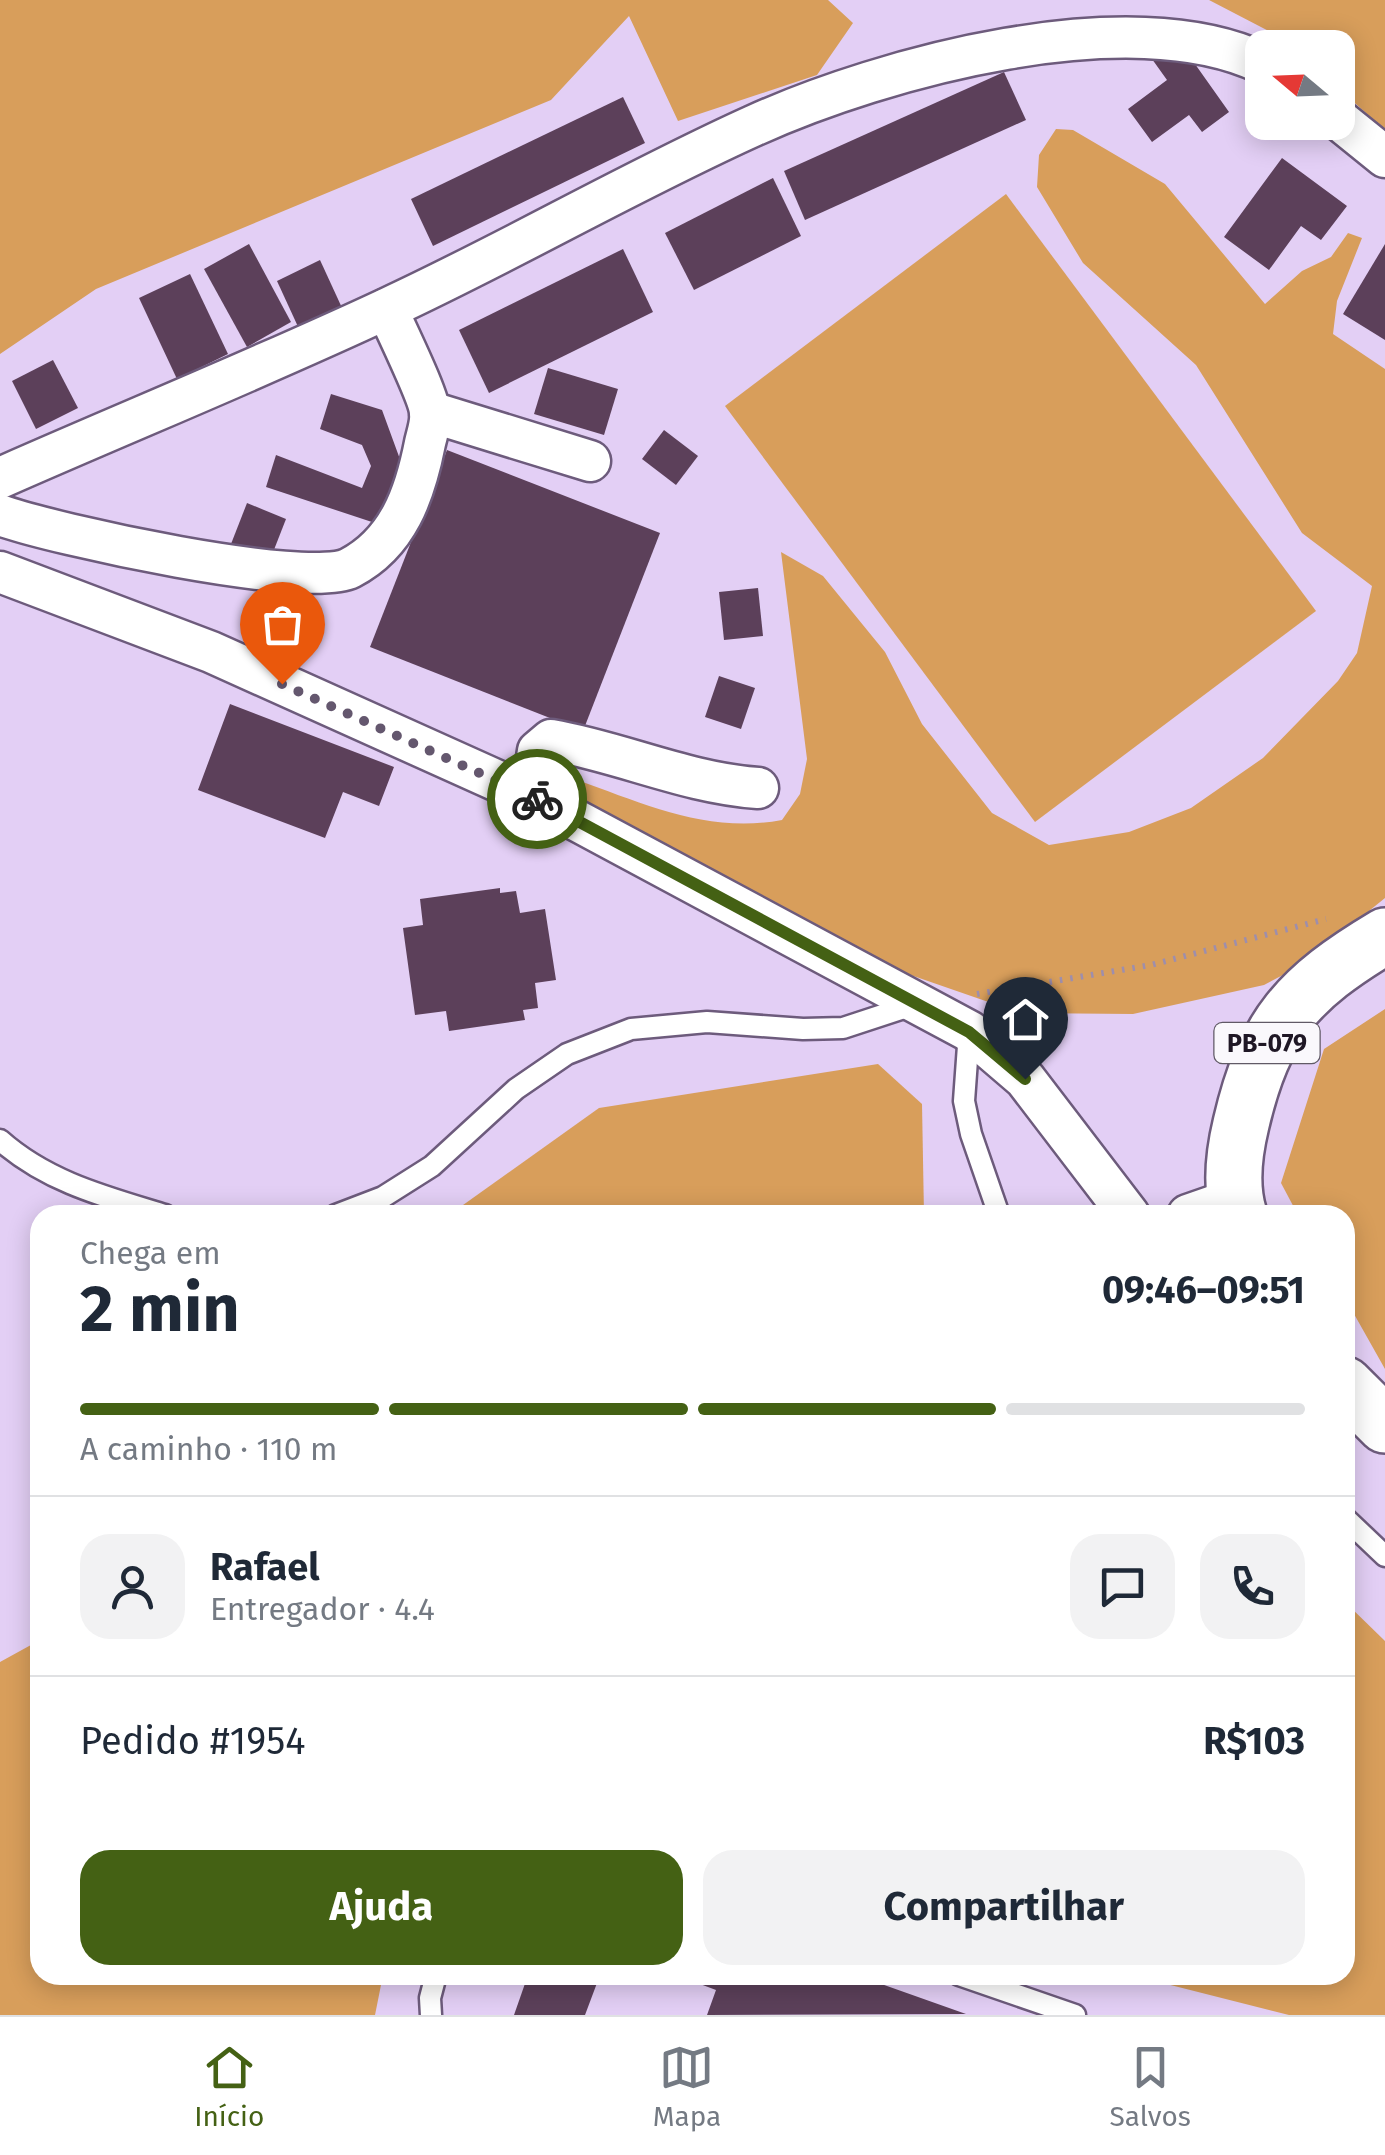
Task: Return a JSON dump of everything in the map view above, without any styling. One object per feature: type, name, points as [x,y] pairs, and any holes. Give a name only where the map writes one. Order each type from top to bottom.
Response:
[{"type":"main road","name":"PB-079","points":[[1221,1205],[1250,1083],[1274,1030],[1326,976],[1385,936]]},
{"type":"main road","points":[[1355,1395],[1385,1426]]},
{"type":"street","points":[[0,478],[387,309],[754,125],[868,82],[933,62],[1016,44],[1101,32],[1189,37],[1245,53]]},
{"type":"street","points":[[1355,133],[1385,157]]},
{"type":"street","points":[[0,515],[62,535],[188,557],[289,573],[347,570],[382,545],[404,515],[420,470],[431,412],[387,309]]},
{"type":"street","points":[[431,412],[590,461]]},
{"type":"street","points":[[0,572],[211,652],[531,796],[969,1032],[1025,1079],[1120,1205]]},
{"type":"street","points":[[531,796],[538,751],[551,740],[698,779],[758,788]]},
{"type":"lane","points":[[362,1205],[383,1197],[432,1166],[516,1089],[567,1054],[631,1029],[708,1022],[844,1028],[918,1004]]},
{"type":"lane","points":[[969,1032],[964,1100],[971,1134],[996,1205]]},
{"type":"lane","points":[[0,1140],[14,1153],[74,1188],[131,1205]]},
{"type":"lane","points":[[1355,1528],[1385,1556]]},
{"type":"lane","points":[[431,2015],[433,1985]]},
{"type":"lane","points":[[988,1985],[1075,2015]]},
{"type":"path","points":[[918,1004],[1151,965],[1331,917]]},
{"type":"shaded area","points":[[0,0],[828,0],[853,23],[817,75],[678,121],[629,16],[551,100],[96,289],[0,354]]},
{"type":"shaded area","points":[[1209,0],[1385,0],[1385,130],[1355,103],[1355,30],[1267,30]]},
{"type":"shaded area","points":[[1056,129],[1073,130],[1165,184],[1265,304],[1302,271],[1331,257],[1348,233],[1362,238],[1337,301],[1333,334],[1385,369],[1385,898],[1302,965],[1264,985],[1133,1014],[1020,1013],[873,962],[798,916],[666,856],[582,801],[573,789],[577,780],[652,807],[703,820],[782,820],[800,794],[807,759],[781,552],[823,576],[885,652],[922,724],[992,813],[1049,845],[1129,832],[1191,808],[1263,758],[1338,681],[1357,653],[1372,586],[1302,533],[1196,365],[1083,263],[1037,187],[1039,155]]},
{"type":"shaded area","points":[[1006,194],[1316,611],[1035,822],[725,406]]},
{"type":"shaded area","points":[[1385,1009],[1385,1369],[1355,1316],[1355,1205],[1293,1205],[1281,1183],[1324,1049]]},
{"type":"shaded area","points":[[878,1064],[922,1104],[924,1205],[463,1205],[599,1108]]},
{"type":"shaded area","points":[[1355,1612],[1385,1641],[1385,2015],[1289,2015],[1170,1985],[1355,1985]]},
{"type":"shaded area","points":[[30,1646],[30,1985],[381,1985],[375,2015],[0,2015],[0,1662]]},
{"type":"building","points":[[1178,40],[1229,112],[1202,132],[1189,115],[1152,142],[1128,109],[1167,80],[1152,59]]},
{"type":"building","points":[[1004,72],[1026,120],[805,220],[784,171]]},
{"type":"building","points":[[623,97],[645,143],[433,246],[411,199]]},
{"type":"building","points":[[1282,158],[1347,206],[1321,240],[1301,226],[1269,270],[1224,237]]},
{"type":"building","points":[[773,178],[801,236],[694,290],[665,233]]},
{"type":"building","points":[[249,244],[291,322],[247,347],[204,269]]},
{"type":"building","points":[[1385,244],[1385,340],[1343,314]]},
{"type":"building","points":[[623,249],[653,312],[489,393],[459,330]]},
{"type":"building","points":[[320,260],[343,310],[300,331],[277,281]]},
{"type":"building","points":[[190,274],[228,354],[177,379],[139,298]]},
{"type":"building","points":[[53,360],[78,408],[36,429],[12,381]]},
{"type":"building","points":[[548,368],[618,389],[604,435],[534,414]]},
{"type":"building","points":[[331,394],[382,410],[401,462],[378,524],[266,487],[276,455],[362,488],[371,466],[362,445],[320,429]]},
{"type":"building","points":[[664,430],[698,456],[676,485],[642,459]]},
{"type":"building","points":[[447,450],[660,533],[583,731],[370,647]]},
{"type":"building","points":[[247,503],[286,519],[270,560],[231,544]]},
{"type":"building","points":[[758,588],[763,636],[724,640],[719,592]]},
{"type":"building","points":[[719,676],[755,688],[741,729],[705,717]]},
{"type":"building","points":[[230,704],[394,767],[379,806],[343,792],[325,838],[198,790]]},
{"type":"building","points":[[500,888],[500,893],[516,891],[520,913],[545,909],[556,980],[535,983],[538,1008],[523,1010],[525,1020],[449,1031],[446,1011],[415,1015],[403,928],[423,925],[420,899]]},
{"type":"building","points":[[524,1985],[596,1985],[585,2015],[514,2015]]},
{"type":"building","points":[[703,1985],[884,1985],[966,2014],[707,2015],[716,1990]]},
{"type":"way so far","points":[[282,684],[537,799]]},
{"type":"route","points":[[537,799],[969,1032],[1025,1079]]}]
